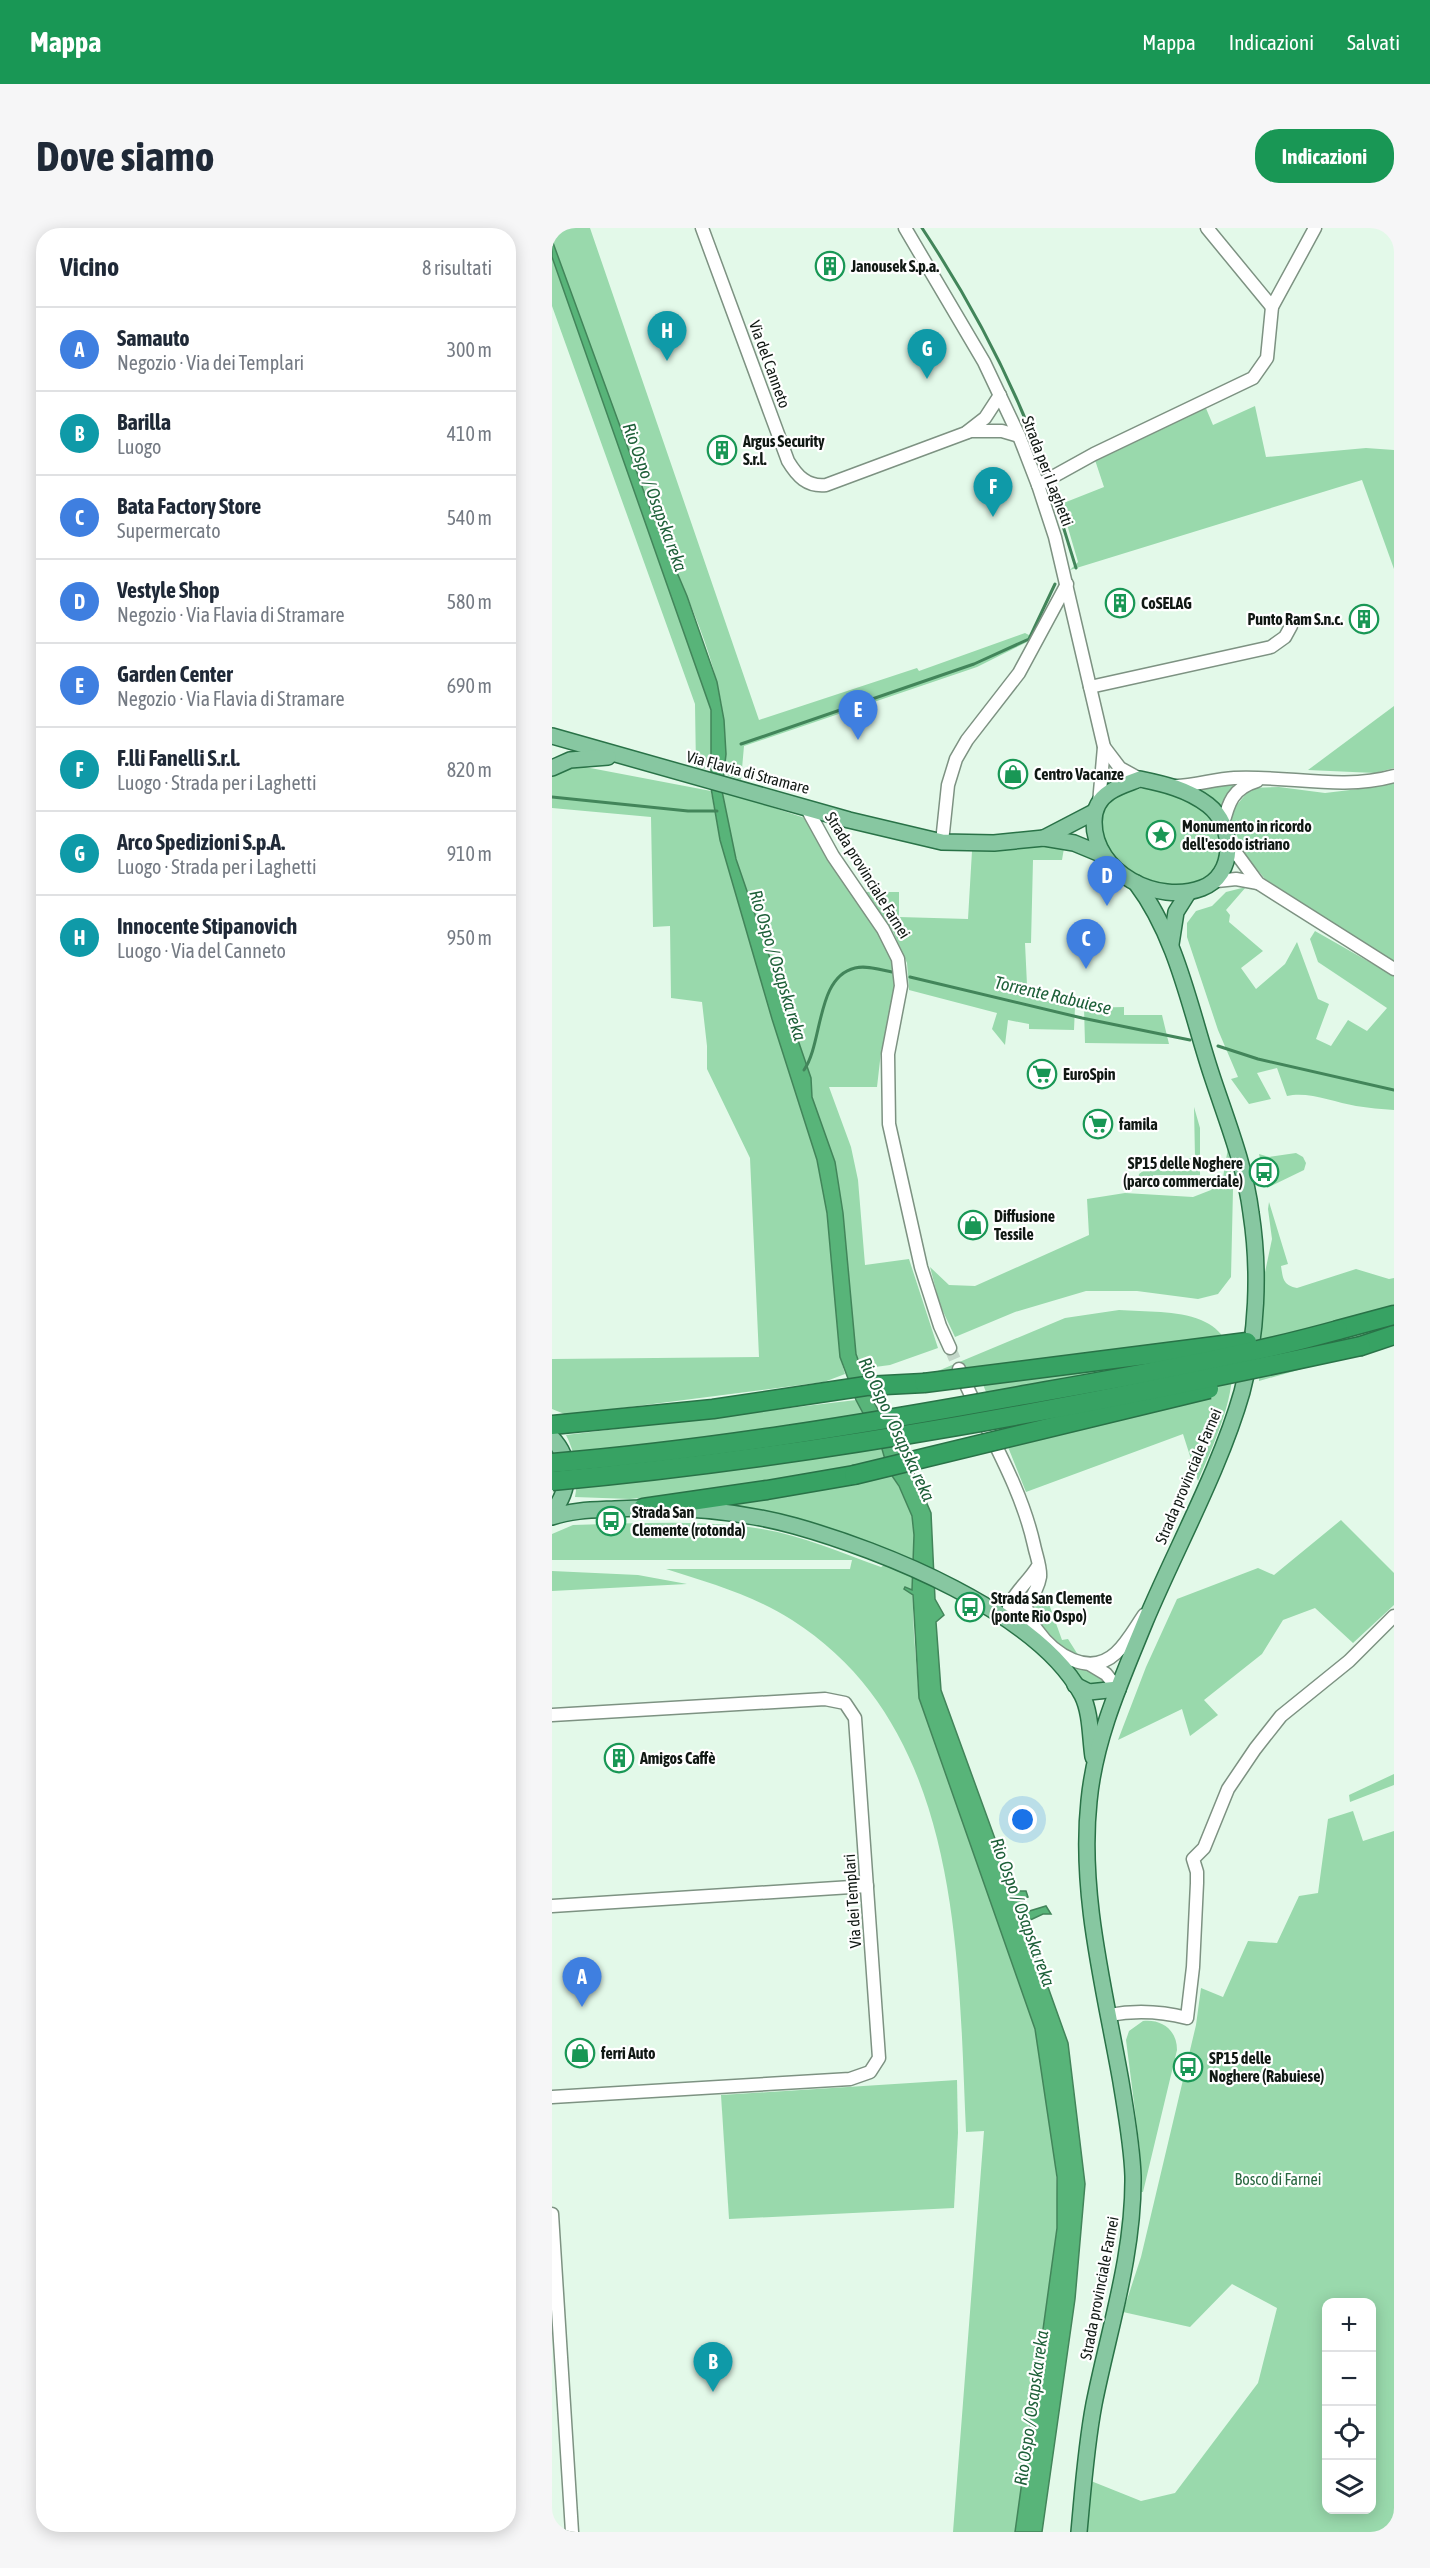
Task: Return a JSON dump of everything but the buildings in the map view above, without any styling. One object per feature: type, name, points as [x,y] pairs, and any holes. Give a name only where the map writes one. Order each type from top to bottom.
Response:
[{"type":"highway","points":[[552,1463],[678,1451],[851,1427],[1270,1348],[1394,1315]]},
{"type":"highway","points":[[552,1425],[713,1409],[866,1386],[924,1383],[1338,1330]]},
{"type":"highway","points":[[643,1508],[766,1491],[854,1475],[1167,1401],[1394,1335]]},
{"type":"highway","points":[[552,1481],[644,1473],[861,1444],[1164,1388],[1361,1346]]},
{"type":"main road","name":"Via Flavia di Stramare","points":[[552,736],[849,820],[942,842],[994,843],[1044,838],[1074,843],[1102,855],[1119,872],[1136,883],[1161,892],[1188,893],[1216,881],[1228,862],[1228,842],[1223,825],[1210,806],[1171,786],[1140,779],[1109,792],[1096,807],[1044,838]]},
{"type":"main road","name":"Via Flavia di Stramare","points":[[552,768],[570,760],[620,756]]},
{"type":"main road","points":[[1096,807],[1094,834],[1102,855]]},
{"type":"main road","name":"Strada provinciale Farnei","points":[[1078,2532],[1094,2406],[1116,2311],[1132,2216],[1133,2172],[1086,1862],[1088,1806],[1094,1762],[1118,1689],[1153,1602],[1207,1481],[1242,1392],[1254,1323],[1255,1253],[1246,1185],[1171,947],[1161,920],[1136,883]]},
{"type":"main road","name":"Strada provinciale Farnei","points":[[1171,947],[1176,912],[1188,893]]},
{"type":"main road","points":[[552,1438],[564,1457],[567,1475],[565,1491],[552,1515]]},
{"type":"main road","points":[[552,1515],[643,1508],[696,1510],[793,1526],[892,1561],[959,1591],[1033,1638],[1075,1684],[1086,1705],[1094,1762]]},
{"type":"main road","points":[[1075,1684],[1089,1692],[1118,1689]]},
{"type":"street","name":"Via del Canneto","points":[[702,228],[788,460],[801,478],[817,486],[826,485],[966,433],[994,430],[1019,436]]},
{"type":"street","name":"Strada per i Laghetti","points":[[905,228],[973,342],[1000,394],[1038,485],[1067,584],[1104,747],[1096,807]]},
{"type":"street","points":[[1207,228],[1272,307]]},
{"type":"street","points":[[1038,485],[1094,454],[1249,381],[1260,370],[1267,358],[1272,307],[1314,228]]},
{"type":"street","name":"Via del Canneto","points":[[966,433],[985,418],[1000,394]]},
{"type":"street","points":[[942,842],[948,785],[956,759],[967,740],[1019,673],[1067,584]]},
{"type":"street","points":[[1090,687],[1271,647],[1285,637],[1291,626]]},
{"type":"street","name":"Strada per i Laghetti","points":[[1104,747],[1120,768],[1140,779]]},
{"type":"street","points":[[1171,786],[1190,786],[1233,778],[1335,784],[1358,783],[1394,776]]},
{"type":"street","points":[[1223,825],[1228,804],[1235,792],[1245,784],[1263,778]]},
{"type":"street","name":"Strada provinciale Farnei","points":[[806,807],[834,856],[883,929],[898,959],[901,986],[888,1054],[890,1124],[921,1267],[940,1326],[950,1348]]},
{"type":"street","name":"Via Flavia di Stramare","points":[[1228,842],[1258,884]]},
{"type":"street","name":"Via Flavia di Stramare","points":[[1216,881],[1236,879],[1258,884],[1394,969]]},
{"type":"street","points":[[959,1369],[1016,1486],[1032,1534],[1040,1576],[1032,1596],[1008,1620]]},
{"type":"street","points":[[1008,1620],[1007,1613],[1013,1598],[1026,1585],[1038,1566]]},
{"type":"street","points":[[1013,1598],[1025,1605],[1037,1630],[1059,1652],[1106,1674],[1118,1689]]},
{"type":"street","points":[[1091,1665],[1111,1658],[1118,1652],[1153,1602]]},
{"type":"street","points":[[1109,2015],[1128,2011],[1163,2012],[1187,2018],[1193,1967],[1197,1883],[1193,1858],[1204,1848],[1228,1789],[1281,1716],[1349,1661],[1394,1616]]},
{"type":"street","name":"Via dei Templari","points":[[552,1715],[825,1699],[845,1703],[855,1718],[879,2058],[870,2072],[850,2079],[552,2097]]},
{"type":"street","points":[[552,1906],[867,1886]]},
{"type":"street","points":[[552,2214],[572,2532]]},
{"type":"green space","points":[[552,228],[590,228],[759,720],[917,668],[919,671],[1025,633],[1035,638],[977,667],[744,746],[741,780],[724,774],[725,739],[722,705],[704,638],[651,509],[601,375],[552,240]]},
{"type":"green space","points":[[552,257],[711,710],[712,770],[696,767],[695,704],[552,306]]},
{"type":"green space","points":[[1205,406],[1213,425],[1255,406],[1266,457],[1366,448],[1394,450],[1394,569],[1362,480],[1070,570],[1078,562],[1061,504],[1104,487],[1095,460]]},
{"type":"green space","points":[[1394,706],[1394,768],[1375,773],[1308,770]]},
{"type":"green space","points":[[585,767],[711,791],[720,840],[772,1019],[817,1160],[827,1213],[840,1357],[845,1374],[824,1382],[567,1415],[552,1409],[552,1359],[759,1357],[750,1158],[707,1069],[702,1002],[671,998],[670,926],[653,927],[651,817],[552,808],[552,774],[564,768]]},
{"type":"green space","points":[[1394,782],[1394,962],[1265,879],[1247,857],[1230,821],[1236,806],[1251,788],[1279,787],[1325,793],[1375,787]]},
{"type":"green space","points":[[1235,783],[1226,797],[1222,810],[1214,799],[1198,790]]},
{"type":"green space","points":[[1146,788],[1189,801],[1208,816],[1215,827],[1224,858],[1202,882],[1162,883],[1138,874],[1119,860],[1105,844],[1099,826],[1103,809],[1118,796]]},
{"type":"green space","points":[[722,791],[805,818],[830,862],[874,926],[893,960],[897,986],[881,1052],[877,1087],[829,1087],[851,1147],[858,1180],[865,1265],[909,1259],[938,1348],[890,1365],[860,1369],[856,1354],[843,1213],[835,1162],[812,1097],[811,1078],[736,859]]},
{"type":"green space","points":[[1048,846],[1064,848],[1062,860],[1033,860],[1031,943],[1025,943],[1027,985],[1035,986],[1052,1002],[1075,1007],[1074,1030],[1029,1029],[1029,1024],[1008,1020],[1005,1045],[992,1029],[997,1013],[909,990],[907,963],[893,932],[866,892],[899,892],[899,917],[968,919],[972,851]]},
{"type":"green space","points":[[1246,887],[1226,910],[1230,915],[1229,922],[1263,951],[1241,968],[1256,989],[1285,964],[1297,942],[1318,999],[1329,1004],[1316,1039],[1331,1046],[1348,1020],[1367,1031],[1387,1008],[1318,962],[1310,939],[1315,931],[1394,976],[1394,1110],[1356,1106],[1312,1096],[1287,1096],[1277,1068],[1257,1073],[1271,1099],[1249,1104],[1231,1079],[1238,1077],[1218,1030],[1187,937],[1187,923],[1196,911],[1212,906],[1226,892]]},
{"type":"green space","points":[[1124,1007],[1124,1015],[1162,1015],[1169,1044],[1085,1043],[1084,1008]]},
{"type":"green space","points":[[1194,1107],[1200,1128],[1200,1175],[1153,1175],[1153,1182],[1138,1182],[1139,1174],[1153,1164],[1185,1163],[1185,1158],[1195,1158]]},
{"type":"green space","points":[[1228,1148],[1233,1189],[1231,1277],[1218,1294],[1198,1299],[1137,1291],[1086,1291],[1015,1312],[955,1337],[940,1305],[930,1267],[949,1285],[975,1286],[1089,1235],[1087,1199],[1125,1193],[1193,1197],[1211,1190],[1223,1177]]},
{"type":"green space","points":[[1296,1153],[1303,1157],[1306,1163],[1304,1170],[1267,1188],[1259,1154],[1269,1157]]},
{"type":"green space","points":[[1269,1202],[1288,1264],[1281,1266],[1283,1278],[1289,1285],[1297,1288],[1356,1269],[1389,1279],[1394,1278],[1394,1343],[1259,1381],[1264,1277],[1272,1239]]},
{"type":"green space","points":[[1119,1310],[1171,1313],[1201,1320],[1220,1333],[1230,1350],[1232,1371],[1230,1394],[1198,1481],[1183,1434],[1026,1492],[976,1367],[933,1373],[1065,1318]]},
{"type":"green space","points":[[856,1400],[882,1449],[888,1470],[899,1487],[912,1516],[914,1635],[919,1698],[1027,2000],[1046,2083],[1054,2143],[1057,2228],[1015,2532],[953,2532],[984,2131],[966,2132],[959,1992],[952,1920],[940,1850],[920,1783],[890,1721],[848,1666],[792,1620],[762,1603],[731,1590],[666,1569],[850,1569],[852,1560],[552,1560],[552,1534],[573,1525],[692,1523],[739,1526],[778,1532],[823,1545],[881,1567],[892,1561],[717,1505],[857,1484],[852,1466],[711,1490],[630,1499],[575,1497],[576,1465],[566,1435]]},
{"type":"green space","points":[[1341,1520],[1394,1573],[1394,1605],[1353,1643],[1315,1608],[1283,1620],[1262,1654],[1204,1700],[1218,1715],[1190,1736],[1182,1709],[1118,1740],[1146,1667],[1177,1599],[1258,1568],[1274,1575]]},
{"type":"green space","points":[[552,1571],[638,1575],[687,1584],[552,1591]]},
{"type":"green space","points":[[1039,1597],[1049,1604],[1062,1640],[1068,1639],[1080,1658],[1057,1643],[1043,1630],[1033,1605]]},
{"type":"green space","points":[[1067,1663],[1091,1670],[1106,1682],[1105,1684],[1101,1686],[1080,1683]]},
{"type":"green space","points":[[1394,1774],[1394,1785],[1350,1802],[1349,1795]]},
{"type":"green space","name":"Bosco di Farnei","points":[[1353,1811],[1363,1841],[1394,1831],[1394,2532],[1087,2532],[1091,2481],[1141,2501],[1175,2493],[1258,2383],[1277,2308],[1232,2284],[1190,2327],[1123,2312],[1141,2257],[1196,2025],[1201,1988],[1223,1997],[1248,1941],[1277,1943],[1299,1896],[1318,1893],[1328,1819]]},
{"type":"green space","points":[[1143,2021],[1156,2022],[1167,2027],[1174,2037],[1177,2050],[1143,2192],[1141,2192],[1140,2150],[1126,2040],[1129,2031]]},
{"type":"green space","points":[[957,2080],[958,2133],[954,2208],[729,2219],[721,2095]]},
{"type":"water","name":"Rio Ospo / Osapska reka","points":[[552,240],[651,511],[687,596],[717,682],[724,720],[726,754],[722,791],[736,859],[811,1078],[812,1097],[835,1162],[843,1213],[856,1354],[872,1399],[913,1471],[931,1513],[935,1599],[944,1615],[936,1622],[941,1690],[1014,1891],[1026,1891],[1028,1897],[1022,1899],[1026,1912],[1046,1906],[1051,1914],[1043,1914],[1028,1921],[1028,1931],[1068,2043],[1085,2184],[1075,2299],[1042,2532],[1015,2532],[1057,2228],[1057,2177],[1035,2029],[919,1698],[913,1595],[904,1589],[905,1587],[912,1590],[914,1535],[912,1516],[899,1486],[888,1470],[882,1449],[856,1400],[840,1357],[827,1213],[817,1160],[772,1019],[720,840],[711,788],[711,710],[552,257]]},
{"type":"waterway","points":[[922,228],[959,287],[992,347],[1021,409],[1046,473]]},
{"type":"waterway","points":[[1050,484],[1076,568]]},
{"type":"waterway","points":[[741,744],[974,664],[1029,639],[1055,584]]},
{"type":"waterway","points":[[552,797],[688,811],[717,811]]},
{"type":"waterway","name":"Torrente Rabuiese","points":[[804,1070],[810,1058],[822,1012],[833,984],[842,974],[855,968],[869,967],[892,972]]},
{"type":"waterway","name":"Torrente Rabuiese","points":[[910,977],[1082,1018],[1190,1040]]},
{"type":"waterway","name":"Torrente Rabuiese","points":[[1218,1046],[1258,1059],[1394,1090]]},
{"type":"tunnel","points":[[950,1348],[959,1369]]},
{"type":"place","name":"Janousek S.p.a.","points":[[830,266]]},
{"type":"place","name":"Innocente Stipanovich","points":[[667,361]]},
{"type":"place","name":"Arco Spedizioni S.p.A.","points":[[927,379]]},
{"type":"place","name":"Argus Security S.r.l.","points":[[722,450]]},
{"type":"place","name":"F.lli Fanelli S.r.l.","points":[[993,517]]},
{"type":"place","name":"CoSELAG","points":[[1120,603]]},
{"type":"place","name":"Punto Ram S.n.c.","points":[[1364,619]]},
{"type":"place","name":"Garden Center","points":[[858,740]]},
{"type":"place","name":"Centro Vacanze","points":[[1013,774]]},
{"type":"place","name":"Monumento in ricordo dell'esodo istriano","points":[[1161,835]]},
{"type":"place","name":"Vestyle Shop","points":[[1107,906]]},
{"type":"place","name":"Bata Factory Store","points":[[1086,969]]},
{"type":"place","name":"EuroSpin","points":[[1042,1074]]},
{"type":"place","name":"famila","points":[[1098,1124]]},
{"type":"place","name":"SP15 delle Noghere (parco commerciale)","points":[[1264,1172]]},
{"type":"place","name":"Diffusione Tessile","points":[[973,1225]]},
{"type":"place","name":"Strada San Clemente (rotonda)","points":[[611,1521]]},
{"type":"place","name":"Strada San Clemente (ponte Rio Ospo)","points":[[970,1607]]},
{"type":"place","name":"Amigos Caffè","points":[[619,1758]]},
{"type":"place","name":"Samauto","points":[[582,2007]]},
{"type":"place","name":"ferri Auto","points":[[580,2053]]},
{"type":"place","name":"SP15 delle Noghere (Rabuiese)","points":[[1188,2067]]},
{"type":"place","name":"Barilla","points":[[713,2392]]}]
